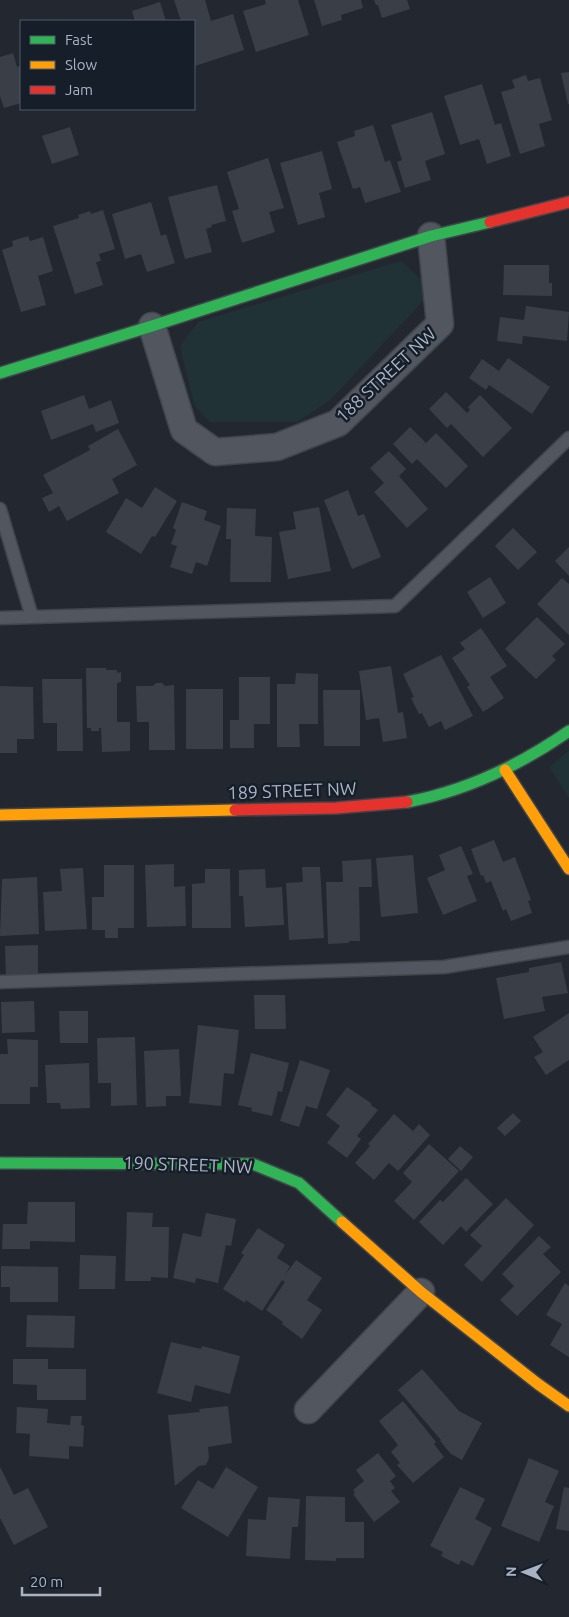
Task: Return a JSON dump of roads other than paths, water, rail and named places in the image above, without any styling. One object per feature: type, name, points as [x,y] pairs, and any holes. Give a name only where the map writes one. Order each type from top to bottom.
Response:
[{"type":"street","points":[[0,373],[431,236],[569,202]]},
{"type":"street","name":"188 STREET NW","points":[[152,326],[184,430],[216,452],[277,447],[338,423],[440,324],[431,236]]},
{"type":"street","name":"189 STREET NW","points":[[0,815],[401,803],[454,791],[480,782],[504,770],[569,731]]},
{"type":"street","points":[[504,770],[569,870]]},
{"type":"street","name":"190 STREET NW","points":[[0,1163],[253,1164],[299,1183],[421,1292],[569,1406]]},
{"type":"street","points":[[308,1410],[421,1292]]},
{"type":"lane","points":[[0,618],[396,606],[569,438]]},
{"type":"lane","points":[[0,510],[32,617]]},
{"type":"lane","points":[[0,982],[444,967],[569,947]]}]
